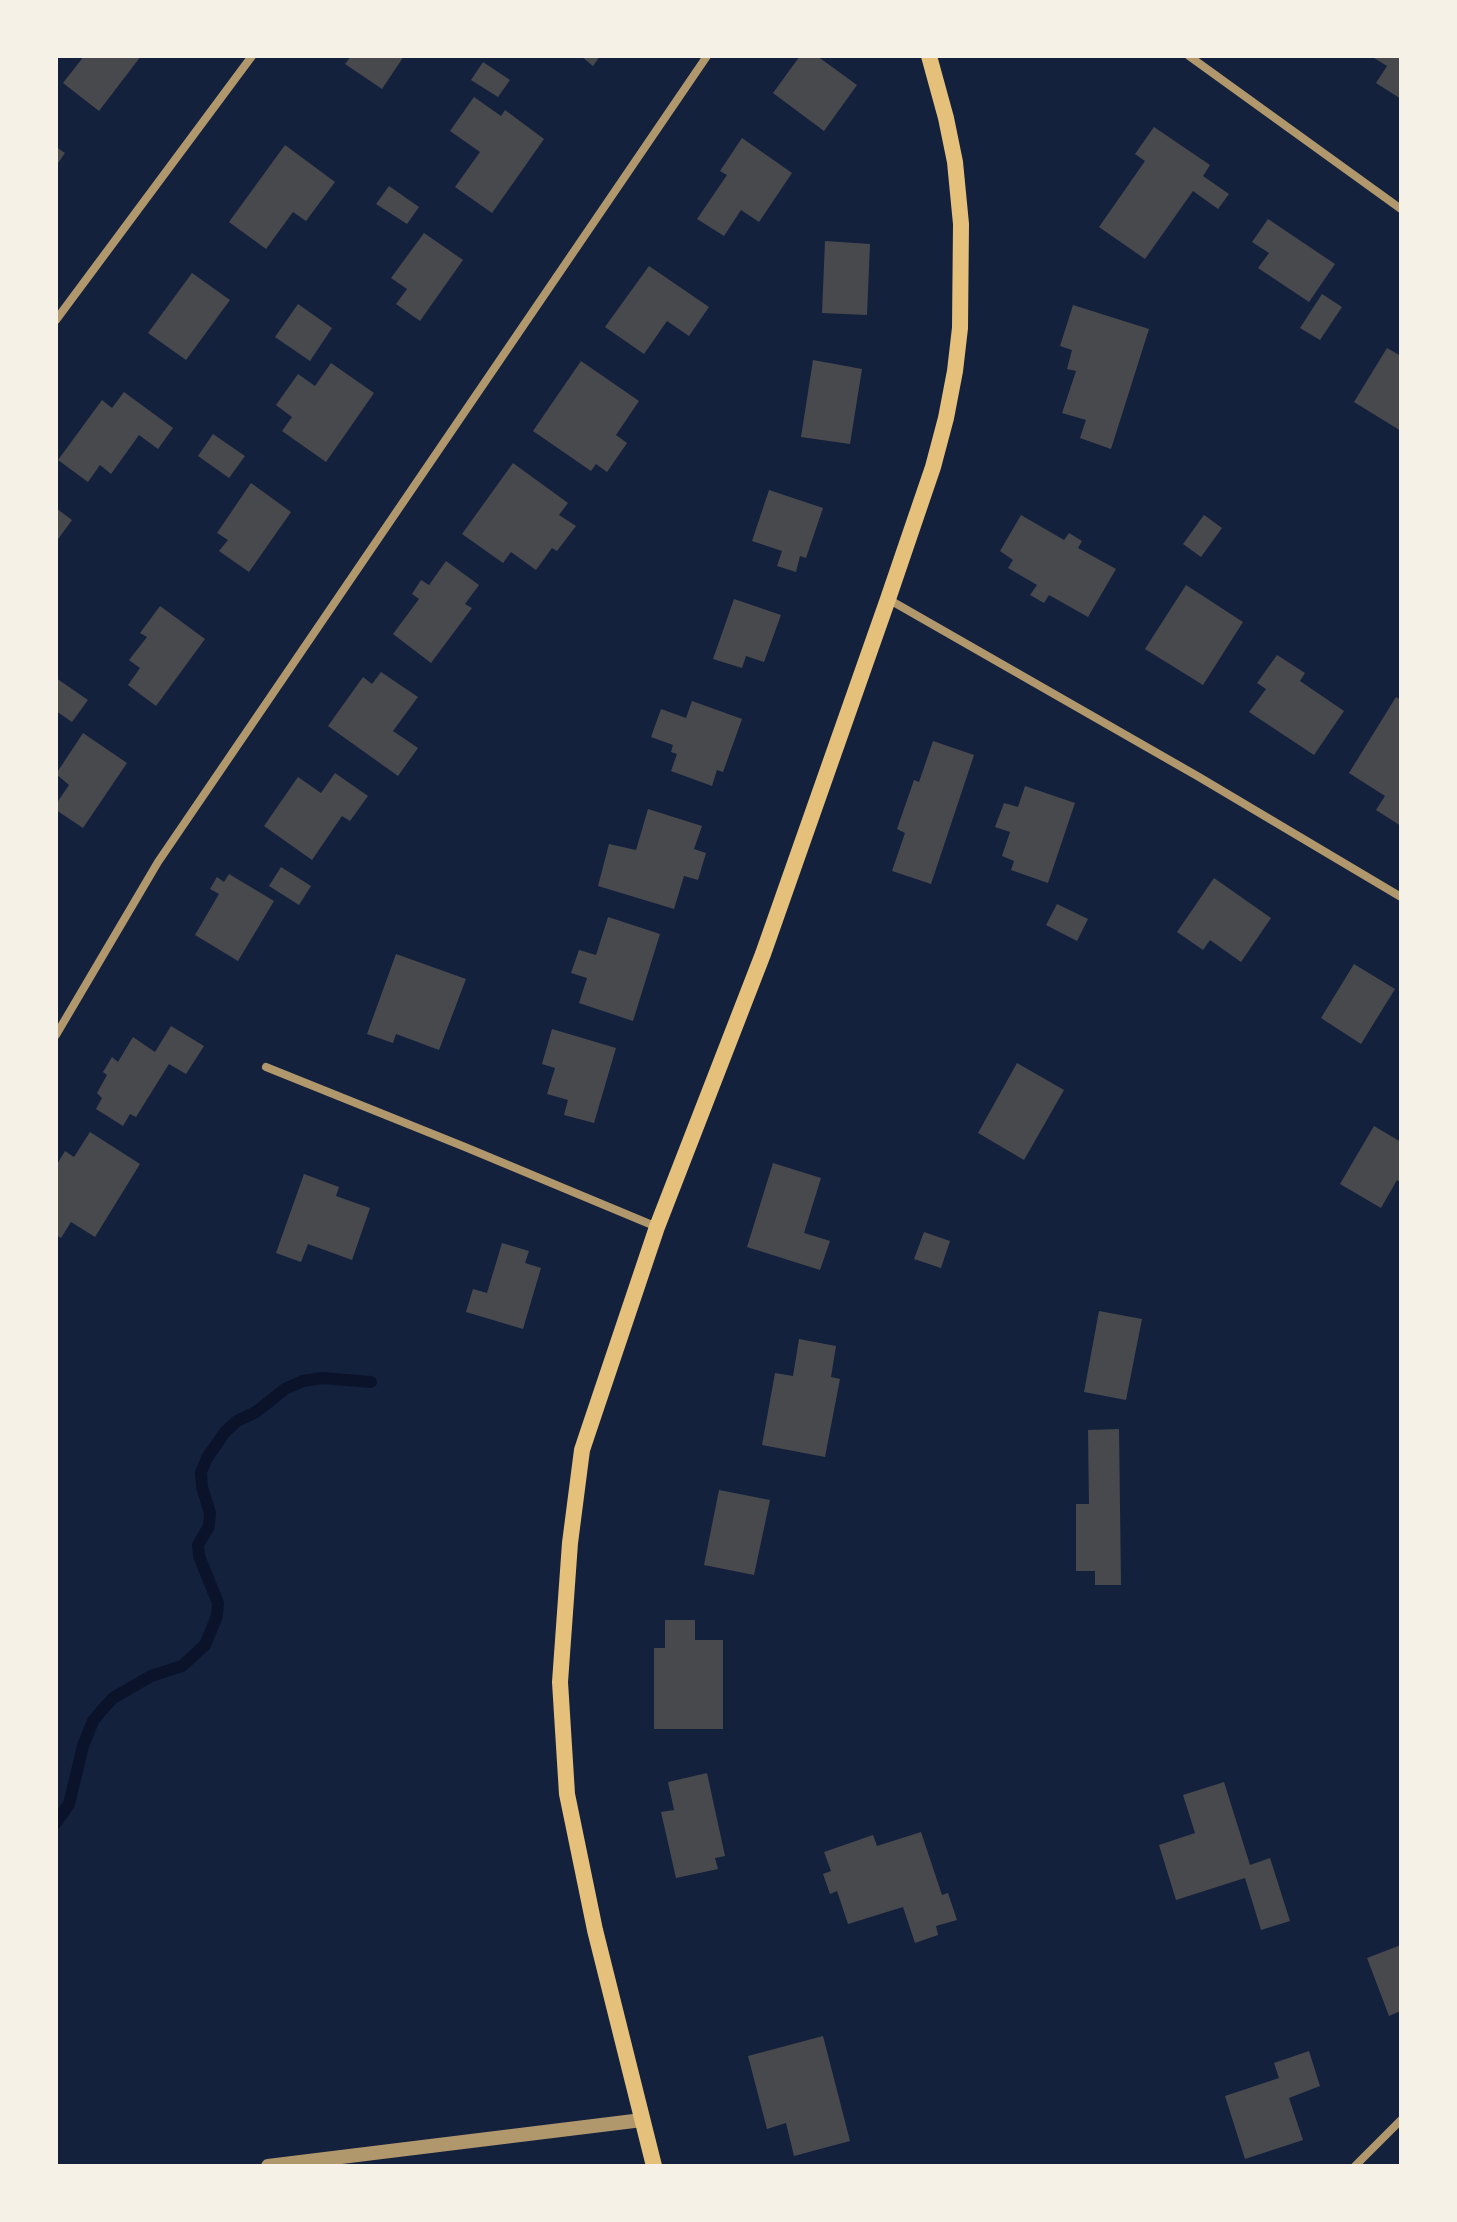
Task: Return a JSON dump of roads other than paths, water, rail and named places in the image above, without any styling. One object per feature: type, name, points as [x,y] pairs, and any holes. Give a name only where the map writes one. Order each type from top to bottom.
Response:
[{"type":"main road","points":[[654,2166],[595,1930],[567,1794],[560,1682],[570,1543],[582,1450],[657,1227],[763,954],[888,599],[933,467],[946,418],[960,328],[961,224],[955,162],[929,56]]},
{"type":"street","points":[[56,320],[252,56]]},
{"type":"street","points":[[56,1035],[158,862],[707,56]]},
{"type":"street","points":[[1189,56],[1401,209]]},
{"type":"street","points":[[888,599],[1401,897]]},
{"type":"street","points":[[266,1067],[657,1227]]},
{"type":"street","points":[[268,2166],[642,2120]]},
{"type":"street","points":[[1355,2166],[1401,2120]]},
{"type":"waterway","points":[[56,1823],[69,1804],[83,1746],[93,1721],[102,1710],[113,1698],[151,1676],[182,1666],[205,1645],[217,1616],[218,1603],[199,1556],[198,1545],[209,1526],[210,1513],[201,1472],[225,1432],[285,1389],[303,1381],[323,1378],[371,1382]]}]
